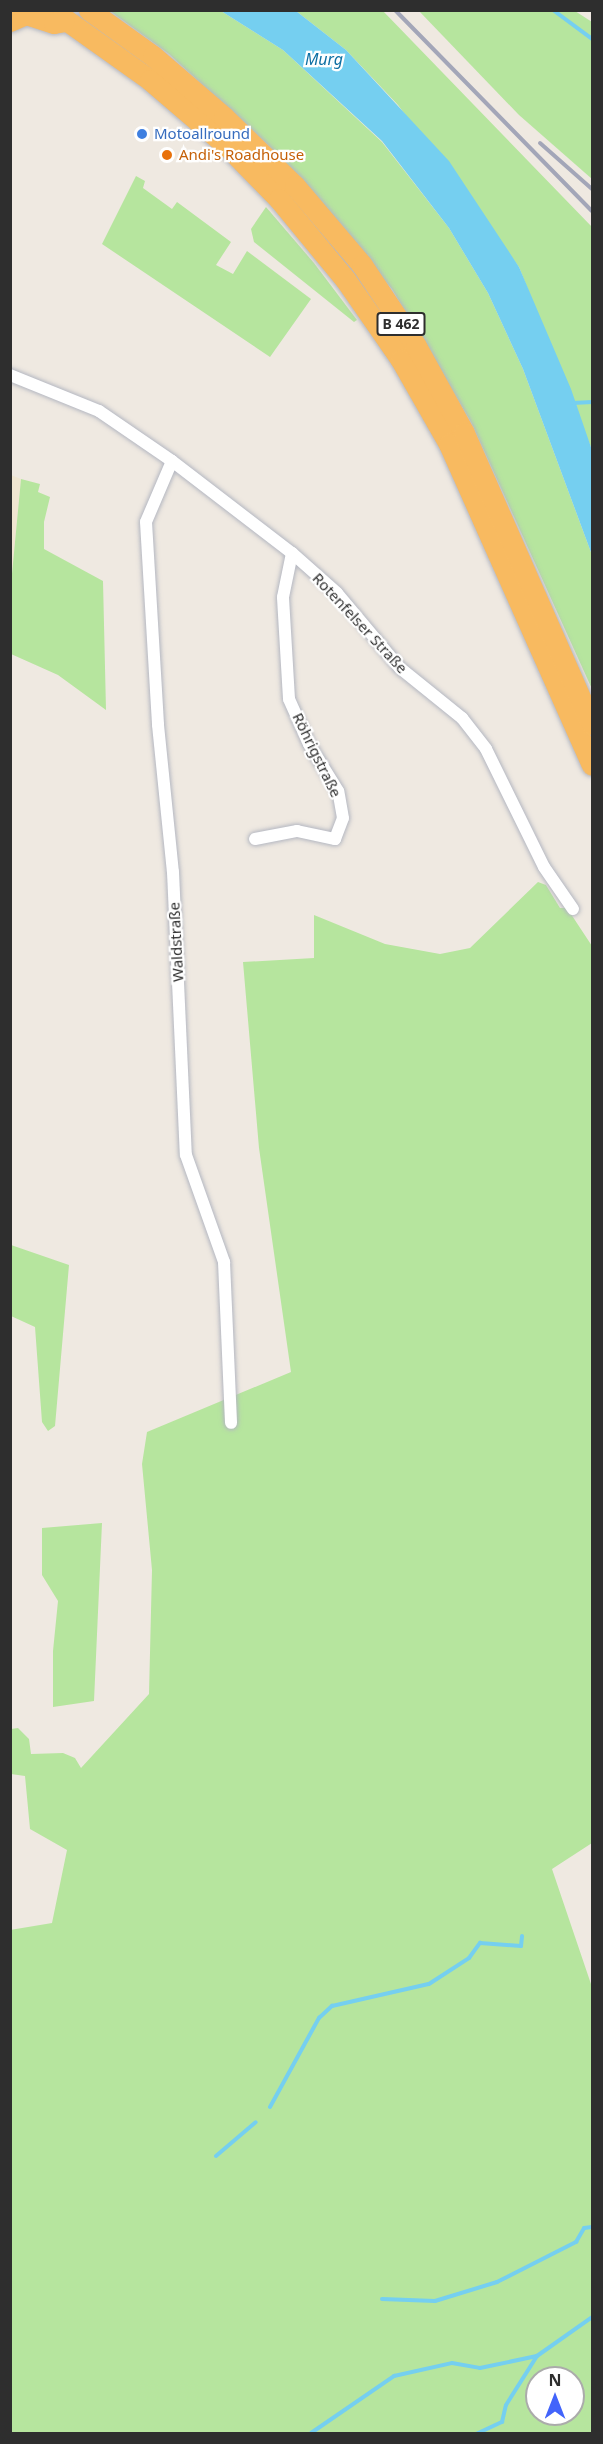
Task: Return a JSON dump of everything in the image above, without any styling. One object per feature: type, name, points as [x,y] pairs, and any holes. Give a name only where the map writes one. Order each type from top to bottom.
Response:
[{"type":"highway","name":"B 462","points":[[89,10],[153,56],[224,117],[295,186],[362,265],[416,346],[464,432],[592,724]]},
{"type":"highway","points":[[10,21],[26,14],[54,23],[60,16]]},
{"type":"highway","name":"B 462","points":[[60,16],[150,80],[227,146],[279,199],[345,279],[402,360],[449,444],[592,765]]},
{"type":"street","name":"Rotenfelser Straße","points":[[10,375],[99,411],[172,461],[292,553],[337,593],[400,668],[462,718],[486,750],[544,867],[573,909]]},
{"type":"street","name":"Waldstraße","points":[[172,461],[146,522],[158,725],[173,872],[186,1155],[224,1262],[231,1423]]},
{"type":"street","name":"Röhrigstraße","points":[[255,839],[297,831],[335,839],[343,818],[338,791],[309,744],[289,699],[283,597],[292,553]]},
{"type":"shaded area","points":[[11,475],[21,479],[11,584]]},
{"type":"green space","points":[[110,11],[221,11],[283,50],[382,142],[449,228],[488,293],[523,369],[592,555],[592,689],[471,422],[392,289],[268,145],[169,54]]},
{"type":"green space","points":[[296,11],[383,11],[592,227],[592,450],[519,267],[398,105],[346,50]]},
{"type":"green space","points":[[419,11],[575,11],[592,22],[592,179],[519,115]]},
{"type":"green space","points":[[136,176],[145,181],[143,188],[172,209],[177,202],[231,242],[216,265],[233,274],[247,251],[311,299],[270,357],[102,244]]},
{"type":"green space","points":[[266,207],[314,263],[357,320],[354,322],[254,242],[251,229]]},
{"type":"green space","points":[[21,479],[40,484],[38,492],[50,497],[44,522],[44,549],[103,581],[106,710],[58,675],[11,654],[11,584]]},
{"type":"green space","points":[[538,882],[546,885],[560,908],[567,908],[592,946],[592,1843],[552,1869],[592,1987],[592,2433],[11,2433],[10,1930],[52,1923],[67,1850],[30,1829],[25,1776],[11,1774],[11,1729],[18,1728],[29,1739],[31,1754],[63,1753],[75,1758],[81,1768],[149,1694],[152,1570],[142,1464],[147,1432],[291,1372],[259,1148],[243,962],[314,958],[314,915],[385,944],[440,954],[470,948]]},
{"type":"green space","points":[[11,1245],[69,1265],[55,1426],[48,1431],[42,1422],[35,1327],[11,1316]]},
{"type":"green space","points":[[102,1523],[94,1701],[53,1707],[53,1651],[58,1601],[42,1575],[42,1528]]},
{"type":"water","name":"Murg","points":[[221,11],[296,11],[346,50],[449,161],[519,267],[571,389],[592,450],[592,555],[523,369],[488,293],[449,228],[382,141],[283,50]]},
{"type":"waterway","points":[[553,10],[592,39]]},
{"type":"waterway","points":[[573,403],[592,402]]},
{"type":"waterway","points":[[270,2107],[319,2018],[332,2006],[429,1984],[469,1958],[480,1943],[521,1946],[522,1936]]},
{"type":"waterway","points":[[216,2156],[256,2122]]},
{"type":"waterway","points":[[382,2299],[435,2301],[497,2282],[576,2242],[584,2228],[592,2227]]},
{"type":"waterway","points":[[476,2434],[502,2422],[506,2405],[537,2356],[592,2317]]},
{"type":"waterway","points":[[311,2433],[394,2376],[452,2363],[480,2368],[537,2356]]},
{"type":"railway","points":[[395,10],[592,211]]},
{"type":"railway","points":[[540,143],[592,189]]},
{"type":"place","name":"Motoallround","points":[[142,134]]},
{"type":"place","name":"Andi's Roadhouse","points":[[167,155]]}]
